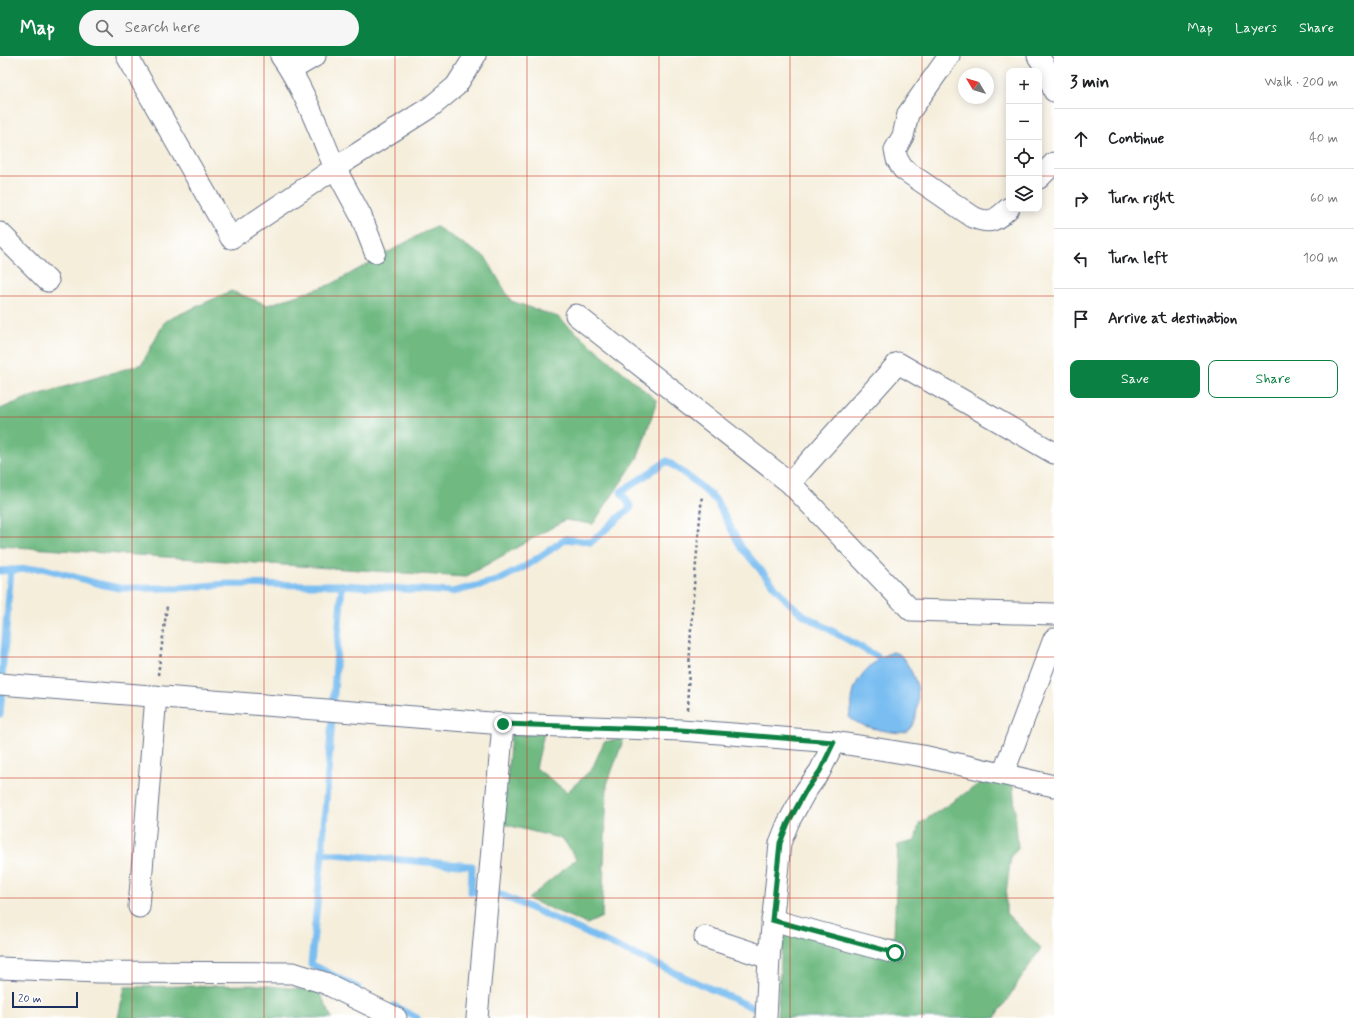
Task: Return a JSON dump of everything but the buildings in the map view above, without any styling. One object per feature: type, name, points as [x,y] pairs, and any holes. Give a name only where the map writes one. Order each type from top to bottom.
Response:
[{"type":"street","points":[[127,56],[231,238],[334,168],[432,106],[456,86],[476,56]]},
{"type":"street","points":[[316,56],[286,63],[312,114],[334,168],[361,216],[375,252]]},
{"type":"street","points":[[949,56],[908,114],[903,136],[895,150],[896,159],[903,169],[973,217],[984,222],[996,220],[1006,211]]},
{"type":"street","points":[[1038,56],[1046,68],[1054,91]]},
{"type":"street","points":[[1041,176],[1054,163]]},
{"type":"street","points":[[0,233],[48,281]]},
{"type":"street","points":[[576,315],[790,483],[911,610],[1054,614]]},
{"type":"street","points":[[790,483],[898,364],[1054,453]]},
{"type":"street","points":[[1003,774],[1054,639]]},
{"type":"street","points":[[0,684],[503,724],[686,731],[834,742],[923,756],[1054,786]]},
{"type":"street","points":[[139,907],[156,696]]},
{"type":"street","points":[[477,1018],[503,724]]},
{"type":"street","points":[[766,1018],[772,920],[780,843],[788,823],[805,792],[820,771],[834,742]]},
{"type":"street","points":[[772,920],[895,953]]},
{"type":"street","points":[[705,937],[769,958]]},
{"type":"street","points":[[0,968],[99,972],[293,973],[325,983],[396,1018]]},
{"type":"path","points":[[686,731],[692,609],[702,495]]},
{"type":"path","points":[[156,696],[167,606]]},
{"type":"green space","points":[[435,226],[486,258],[511,301],[558,317],[657,401],[638,457],[593,524],[565,520],[465,577],[0,546],[0,409],[27,398],[142,364],[165,321],[231,291],[268,305],[332,284]]},
{"type":"green space","points":[[544,733],[536,768],[567,792],[592,769],[604,742],[624,738],[607,784],[602,917],[587,924],[528,899],[576,859],[563,839],[503,824],[511,735]]},
{"type":"green space","points":[[988,778],[1013,786],[1018,848],[1011,855],[1006,894],[1006,913],[1041,948],[995,1018],[777,1018],[783,930],[894,937],[898,845],[915,841],[919,824]]},
{"type":"green space","points":[[259,985],[319,991],[332,1018],[118,1018],[125,987]]},
{"type":"water","points":[[893,652],[899,654],[907,664],[915,679],[918,691],[917,712],[913,725],[902,733],[868,727],[849,717],[854,690],[861,676],[871,665],[882,657]]},
{"type":"waterway","points":[[0,571],[42,568],[119,588],[179,588],[227,584],[342,585],[452,592],[497,581],[526,566],[566,539],[591,542],[631,507],[621,492],[667,461],[693,480],[716,500],[741,547],[788,602],[804,615],[878,657]]},
{"type":"waterway","points":[[0,714],[11,570]]},
{"type":"waterway","points":[[342,585],[322,853],[311,964],[358,988]]},
{"type":"waterway","points":[[322,853],[472,866],[471,892],[495,892],[758,1010]]},
{"type":"waterway","points":[[394,1006],[417,1018]]},
{"type":"route","points":[[503,724],[681,730],[834,742],[820,771],[805,792],[788,823],[780,843],[772,920],[895,953]]}]
